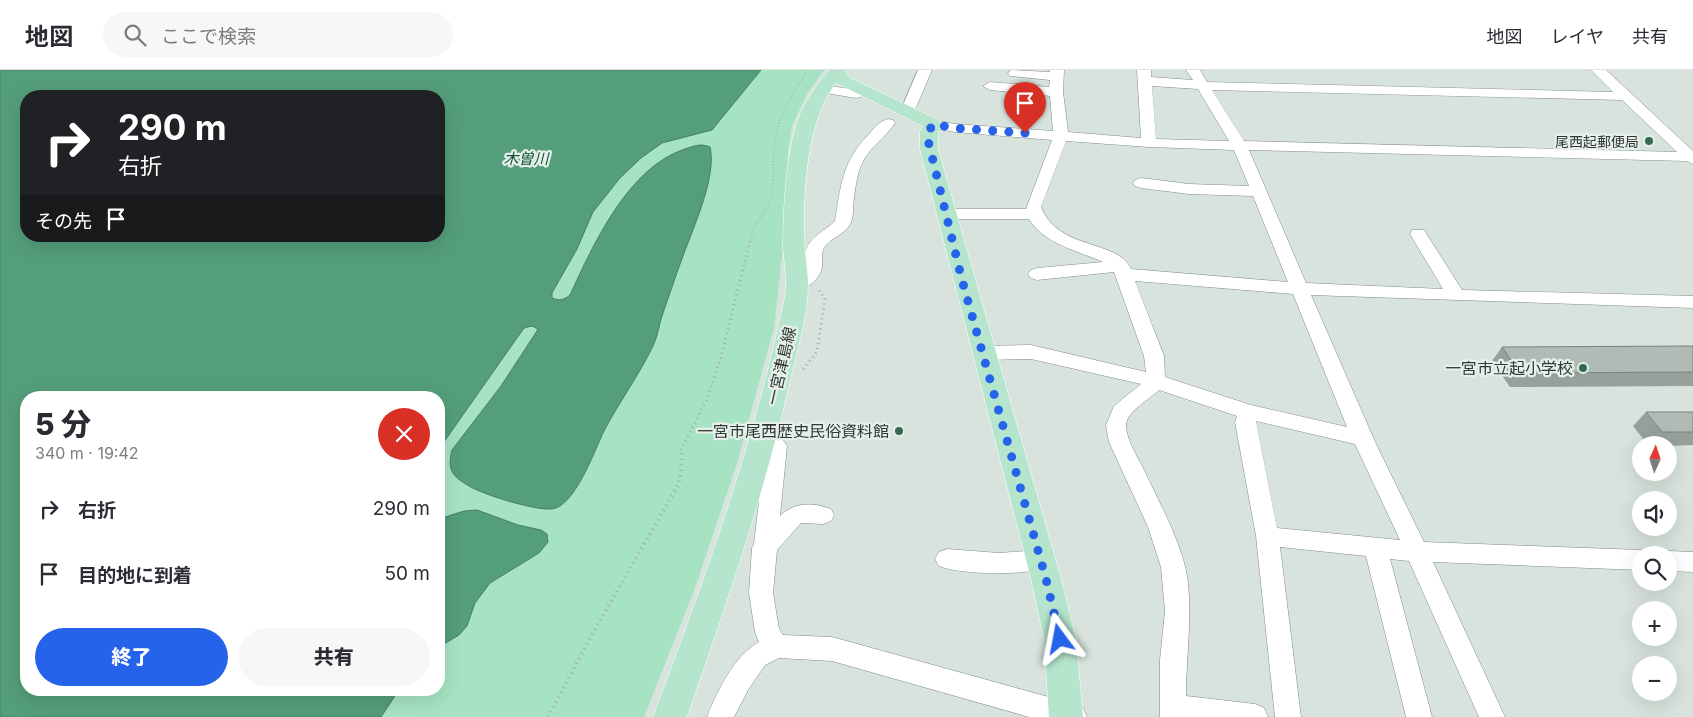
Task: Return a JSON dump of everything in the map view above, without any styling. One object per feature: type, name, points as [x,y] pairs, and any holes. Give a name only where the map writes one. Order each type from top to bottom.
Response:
[{"type":"main road","points":[[835,77],[933,124],[929,131],[929,149],[1060,639],[1069,716]]},
{"type":"main road","name":"一宮津島線","points":[[670,717],[715,593],[764,437],[790,327],[797,285],[794,249],[796,193],[800,154],[809,116],[825,86],[835,77]]},
{"type":"street","points":[[907,112],[925,70]]},
{"type":"street","points":[[1598,70],[1692,158]]},
{"type":"street","points":[[1015,73],[1056,80]]},
{"type":"street","points":[[1149,143],[1144,76],[1200,80],[1625,96]]},
{"type":"street","points":[[990,86],[1056,80]]},
{"type":"street","points":[[1056,80],[1061,136],[1033,207],[1035,218],[1057,238],[1096,251],[1112,259],[1123,270],[1154,356],[1155,382],[1121,411],[1116,425],[1120,442],[1159,527],[1172,567],[1177,611],[1173,660],[1173,712],[1255,717]]},
{"type":"street","points":[[1200,80],[1240,146],[1301,288],[1362,438],[1417,552],[1492,717]]},
{"type":"street","points":[[797,285],[809,279],[814,271],[815,247],[839,229],[843,222],[852,169],[856,158],[888,123]]},
{"type":"street","points":[[933,124],[954,128],[1149,143],[1692,158]]},
{"type":"street","points":[[1140,183],[1189,189],[1258,191]]},
{"type":"street","points":[[945,214],[1034,214]]},
{"type":"street","points":[[1418,234],[1456,295]]},
{"type":"street","points":[[1038,274],[1123,270],[1228,285],[1456,295],[1693,302]]},
{"type":"street","points":[[983,353],[1031,352],[1124,372],[1249,412],[1362,438]]},
{"type":"street","points":[[1249,412],[1245,422],[1267,536],[1288,717]]},
{"type":"street","points":[[764,437],[776,446],[764,548],[761,593],[763,616],[767,632],[776,646]]},
{"type":"street","points":[[764,548],[796,514],[823,515]]},
{"type":"street","points":[[1267,536],[1375,546],[1417,552],[1632,560]]},
{"type":"street","points":[[1375,546],[1419,717]]},
{"type":"street","points":[[947,559],[999,563],[1040,560]]},
{"type":"street","points":[[1677,561],[1693,562]]},
{"type":"street","points":[[720,717],[739,681],[756,657],[776,646],[832,649],[1069,716]]},
{"type":"path","points":[[548,717],[589,640],[678,485],[681,473],[681,451],[707,398],[721,357],[747,259],[752,230],[771,200],[774,144],[783,114],[798,83],[808,70]]},
{"type":"shaded area","points":[[742,70],[824,70],[807,94],[792,126],[788,152],[783,247],[774,328],[737,463],[695,588],[644,717],[373,717],[385,696],[445,696],[445,419],[508,332],[568,302],[555,302],[546,295],[583,203]]},
{"type":"water","name":"木曽川","points":[[0,70],[761,70],[712,130],[662,143],[641,158],[620,178],[593,212],[577,249],[552,293],[552,298],[557,300],[564,299],[570,295],[601,232],[630,190],[646,172],[665,158],[685,149],[701,145],[710,147],[711,168],[706,191],[663,313],[655,342],[605,429],[579,484],[572,495],[556,508],[526,506],[486,494],[458,479],[452,472],[450,463],[452,450],[501,386],[538,329],[532,326],[524,328],[445,440],[445,391],[20,391],[20,696],[395,696],[381,717],[0,717]]},
{"type":"water","points":[[477,510],[518,525],[541,530],[547,534],[548,542],[539,553],[490,583],[475,603],[467,626],[459,635],[445,643],[445,517],[464,511]]},
{"type":"building","points":[[1693,346],[1693,372],[1520,373],[1502,347]]},
{"type":"building","points":[[1646,412],[1693,412],[1693,432],[1662,432]]},
{"type":"place","name":"尾西起郵便局","points":[[1649,141]]},
{"type":"place","name":"一宮市立起小学校","points":[[1583,368]]},
{"type":"place","name":"一宮市尾西歴史民俗資料館","points":[[899,431]]},
{"type":"route","points":[[1025,133],[954,128],[933,124],[929,131],[928,140],[967,299],[1046,579],[1060,639]]}]
